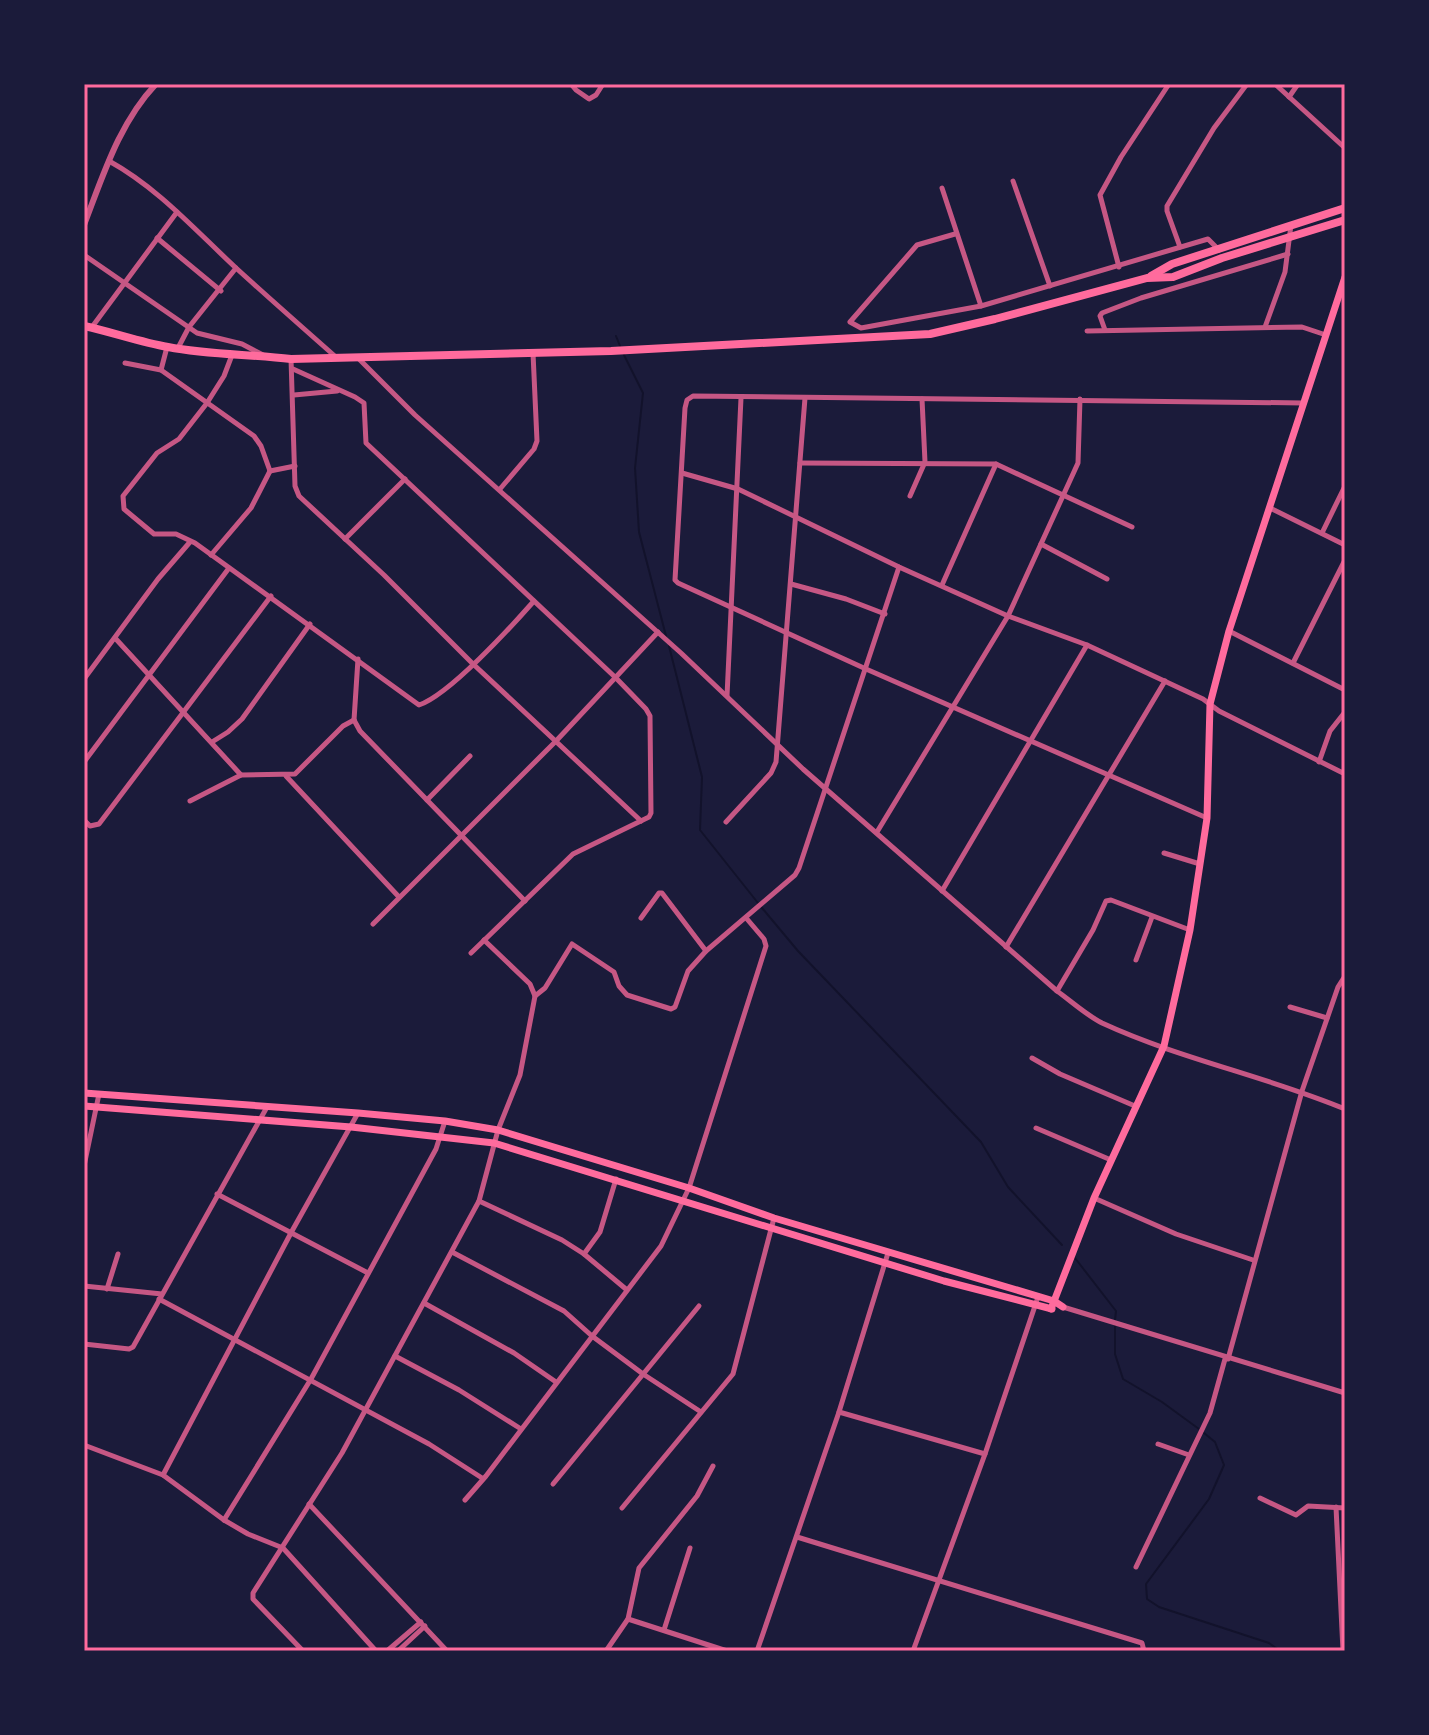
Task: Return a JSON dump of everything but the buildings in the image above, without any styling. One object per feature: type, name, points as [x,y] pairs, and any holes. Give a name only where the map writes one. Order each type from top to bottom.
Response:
[{"type":"main road","points":[[1220,254],[1291,225],[1345,208]]},
{"type":"main road","points":[[88,327],[177,349],[291,359],[611,351],[930,334],[1147,278],[1172,264],[1290,237],[1345,220]]},
{"type":"main road","points":[[1053,1305],[1094,1198],[1164,1046],[1190,930],[1207,818],[1210,704],[1229,631],[1345,277]]},
{"type":"main road","points":[[84,1093],[358,1113],[445,1121],[498,1130],[689,1188],[1037,1301]]},
{"type":"main road","points":[[84,1106],[441,1135],[494,1143],[885,1262],[1063,1307]]},
{"type":"street","points":[[84,225],[109,161],[143,98],[156,84]]},
{"type":"street","points":[[571,84],[589,99],[603,84]]},
{"type":"street","points":[[1119,267],[1100,195],[1169,84]]},
{"type":"street","points":[[1180,247],[1167,206],[1214,128],[1247,84]]},
{"type":"street","points":[[1275,84],[1345,148]]},
{"type":"street","points":[[1289,97],[1298,84]]},
{"type":"street","points":[[109,161],[146,183],[337,358]]},
{"type":"street","points":[[1013,181],[1050,286]]},
{"type":"street","points":[[942,188],[981,306]]},
{"type":"street","points":[[88,327],[177,212]]},
{"type":"street","points":[[1265,327],[1285,272],[1291,225]]},
{"type":"street","points":[[955,234],[917,245],[850,322],[861,328],[981,306],[1208,239],[1220,254]]},
{"type":"street","points":[[157,238],[221,291]]},
{"type":"street","points":[[1105,330],[1100,316],[1102,313],[1141,298],[1288,254]]},
{"type":"street","points":[[84,255],[197,333],[242,344],[263,355]]},
{"type":"street","points":[[177,349],[189,327],[221,291],[236,268]]},
{"type":"street","points":[[1087,331],[1302,327],[1326,335]]},
{"type":"street","points":[[161,370],[167,347]]},
{"type":"street","points":[[500,489],[534,449],[537,441],[533,352]]},
{"type":"street","points":[[232,355],[224,376],[207,403],[179,439],[157,453],[123,496],[124,509],[154,534],[176,534],[195,543],[419,705],[472,663],[534,601]]},
{"type":"street","points":[[357,357],[415,415],[681,653],[777,746],[1057,991],[1099,1022],[1302,1091],[1345,1109]]},
{"type":"street","points":[[291,359],[299,496],[641,821]]},
{"type":"street","points":[[125,363],[161,370],[254,436],[261,446],[270,471],[251,508],[211,555]]},
{"type":"street","points":[[293,369],[364,403],[366,443],[616,678],[650,716],[651,813],[641,821],[573,854],[471,953]]},
{"type":"street","points":[[294,395],[338,391]]},
{"type":"street","points":[[1207,818],[866,669],[675,580],[685,408],[687,400],[693,396],[1303,403]]},
{"type":"street","points":[[727,696],[741,398]]},
{"type":"street","points":[[726,822],[771,773],[777,746],[805,398]]},
{"type":"street","points":[[910,496],[925,462],[922,399]]},
{"type":"street","points":[[877,832],[1008,616],[1078,463],[1080,399]]},
{"type":"street","points":[[800,463],[996,464],[1132,527]]},
{"type":"street","points":[[942,585],[996,464]]},
{"type":"street","points":[[270,471],[295,466]]},
{"type":"street","points":[[682,473],[738,489],[1008,616],[1087,645],[1165,681],[1345,774]]},
{"type":"street","points":[[345,539],[405,479]]},
{"type":"street","points":[[1322,533],[1345,486]]},
{"type":"street","points":[[1269,507],[1345,545]]},
{"type":"street","points":[[84,679],[158,579],[190,542]]},
{"type":"street","points":[[1041,544],[1107,579]]},
{"type":"street","points":[[1293,663],[1345,560]]},
{"type":"street","points":[[535,996],[545,988],[572,944],[614,972],[619,986],[627,995],[671,1009],[675,1007],[688,971],[706,951],[749,916],[799,868],[899,567]]},
{"type":"street","points":[[84,762],[229,568]]},
{"type":"street","points":[[791,584],[846,599],[885,615]]},
{"type":"street","points":[[84,820],[90,826],[99,824],[271,596]]},
{"type":"street","points":[[212,742],[242,719],[310,624]]},
{"type":"street","points":[[1229,631],[1345,690]]},
{"type":"street","points":[[373,924],[660,634]]},
{"type":"street","points":[[115,638],[241,775]]},
{"type":"street","points":[[942,891],[1087,645]]},
{"type":"street","points":[[358,659],[354,720],[360,731],[525,901]]},
{"type":"street","points":[[1006,947],[1165,681]]},
{"type":"street","points":[[1319,762],[1330,731],[1345,712]]},
{"type":"street","points":[[190,801],[241,775],[295,774],[343,726],[354,720]]},
{"type":"street","points":[[427,800],[470,756]]},
{"type":"street","points":[[286,776],[399,897]]},
{"type":"street","points":[[1164,853],[1200,864]]},
{"type":"street","points":[[641,918],[662,893],[706,951]]},
{"type":"street","points":[[1057,991],[1093,930],[1106,901],[1111,900],[1190,930]]},
{"type":"street","points":[[465,1500],[661,1246],[689,1188],[766,946],[749,916]]},
{"type":"street","points":[[1136,960],[1152,917]]},
{"type":"street","points":[[303,1651],[253,1599],[253,1593],[342,1453],[479,1201],[498,1130],[520,1075],[535,996],[530,984],[484,940]]},
{"type":"street","points":[[1136,1567],[1210,1413],[1302,1091],[1345,976]]},
{"type":"street","points":[[1290,1007],[1327,1018]]},
{"type":"street","points":[[1032,1058],[1060,1074],[1135,1106]]},
{"type":"street","points":[[84,1166],[99,1094]]},
{"type":"street","points":[[84,1344],[133,1347],[267,1107]]},
{"type":"street","points":[[163,1475],[358,1113]]},
{"type":"street","points":[[224,1520],[311,1379],[441,1135],[445,1121]]},
{"type":"street","points":[[1036,1128],[1112,1161]]},
{"type":"street","points":[[584,1254],[600,1232],[616,1179]]},
{"type":"street","points":[[217,1194],[368,1273]]},
{"type":"street","points":[[1094,1198],[1176,1234],[1253,1260]]},
{"type":"street","points":[[479,1201],[562,1240],[627,1290]]},
{"type":"street","points":[[622,1508],[733,1374],[774,1218]]},
{"type":"street","points":[[452,1252],[564,1311],[643,1374],[701,1412]]},
{"type":"street","points":[[757,1651],[839,1412],[888,1253]]},
{"type":"street","points":[[107,1289],[118,1254]]},
{"type":"street","points":[[84,1286],[161,1296],[234,1340],[429,1444],[482,1478]]},
{"type":"street","points":[[913,1651],[1037,1301]]},
{"type":"street","points":[[424,1303],[514,1353],[556,1382]]},
{"type":"street","points":[[553,1484],[699,1306]]},
{"type":"street","points":[[1063,1307],[1345,1393]]},
{"type":"street","points":[[395,1356],[459,1390],[521,1429]]},
{"type":"street","points":[[839,1412],[985,1454]]},
{"type":"street","points":[[1158,1444],[1189,1455]]},
{"type":"street","points":[[84,1445],[163,1475],[224,1520],[283,1548],[376,1651]]},
{"type":"street","points":[[606,1651],[628,1619],[639,1568],[697,1496],[713,1466]]},
{"type":"street","points":[[1260,1498],[1296,1515],[1308,1506],[1345,1508]]},
{"type":"street","points":[[309,1504],[447,1651]]},
{"type":"street","points":[[1336,1507],[1343,1651]]},
{"type":"street","points":[[797,1537],[1142,1643],[1144,1651]]},
{"type":"street","points":[[664,1630],[690,1548]]},
{"type":"street","points":[[628,1619],[727,1651]]},
{"type":"street","points":[[387,1651],[423,1624]]},
{"type":"street","points":[[398,1651],[423,1624]]},
{"type":"waterway","points":[[616,336],[620,346]]},
{"type":"waterway","points":[[624,355],[643,393],[635,468],[639,532],[666,636]]},
{"type":"waterway","points":[[669,646],[702,777],[700,830],[758,903]]},
{"type":"waterway","points":[[762,908],[798,951],[981,1142],[1008,1187],[1062,1245]]},
{"type":"waterway","points":[[1075,1258],[1116,1311],[1115,1320]]},
{"type":"waterway","points":[[1115,1326],[1115,1354],[1123,1379],[1199,1429]]},
{"type":"waterway","points":[[1204,1433],[1215,1442],[1224,1465],[1209,1499],[1146,1584],[1147,1599],[1159,1607],[1269,1643],[1280,1651]]}]
